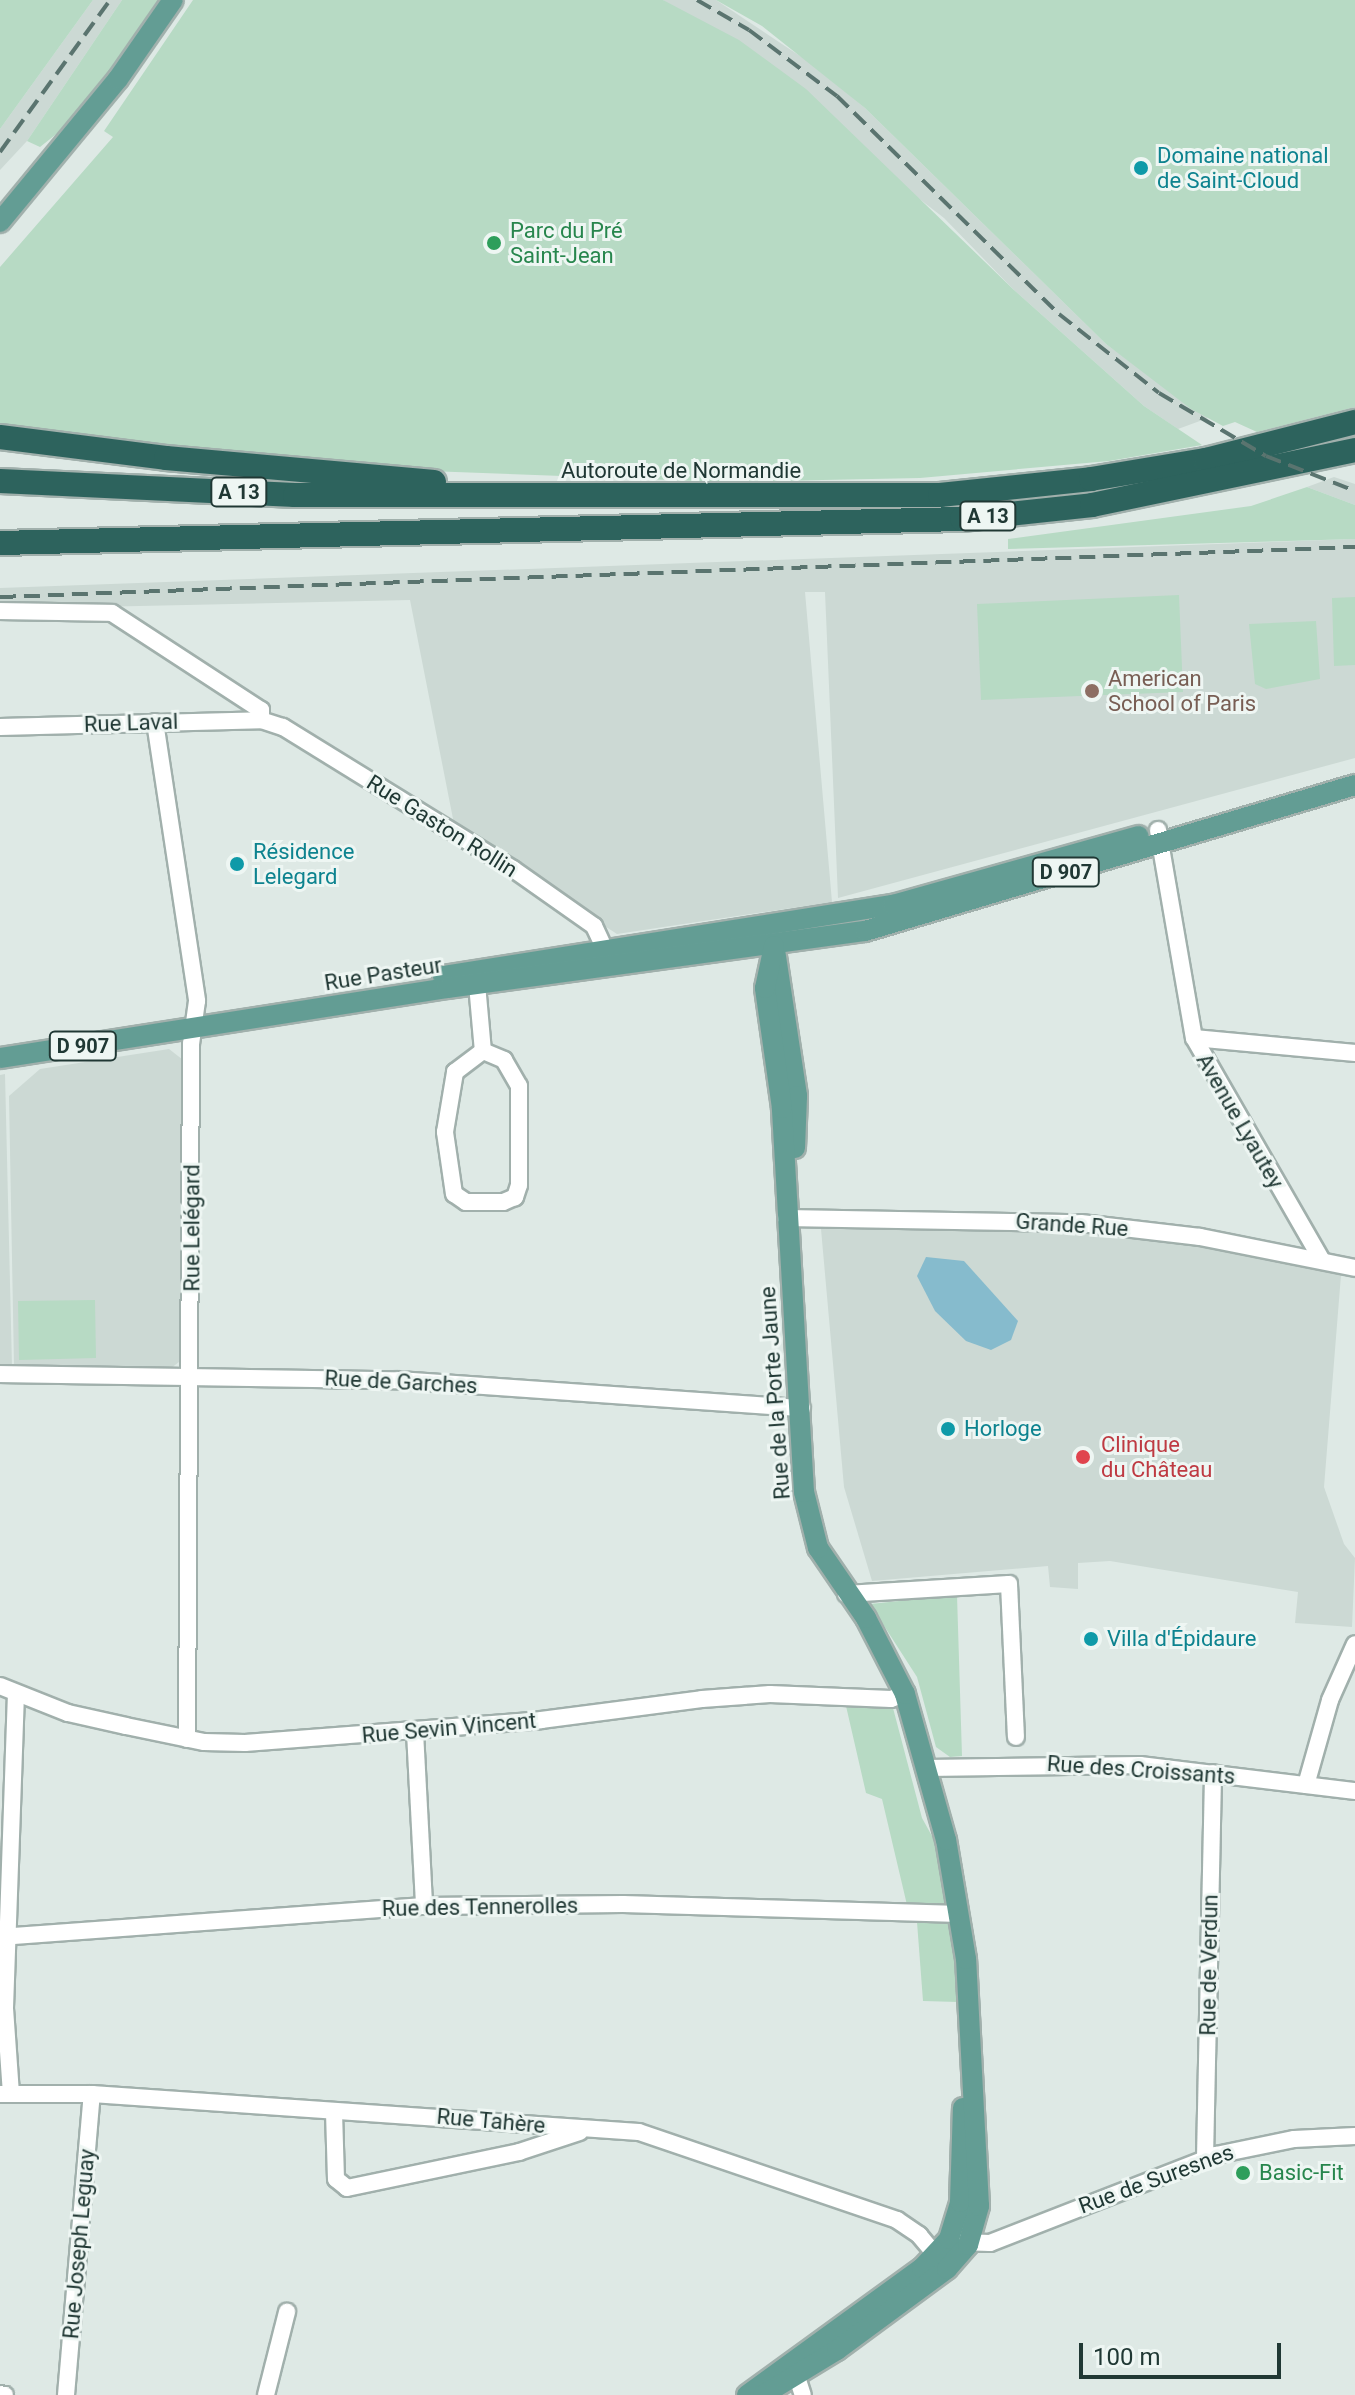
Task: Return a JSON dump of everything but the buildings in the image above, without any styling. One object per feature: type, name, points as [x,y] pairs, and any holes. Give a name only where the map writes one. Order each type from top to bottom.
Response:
[{"type":"highway","name":"Autoroute de Normandie","points":[[0,481],[478,497],[940,495],[1091,479],[1206,460],[1355,422]]},
{"type":"highway","points":[[0,437],[166,458],[451,483],[478,497]]},
{"type":"highway","name":"A 13","points":[[0,543],[962,519],[1122,500],[1355,450]]},
{"type":"main road","points":[[0,222],[118,79],[173,0]]},
{"type":"main road","name":"D 907","points":[[773,936],[826,937],[865,931],[1355,775]]},
{"type":"main road","name":"D 907","points":[[773,936],[852,913],[1355,785]]},
{"type":"main road","points":[[826,937],[852,913],[865,931]]},
{"type":"main road","name":"Rue Pasteur","points":[[477,978],[605,950],[773,936]]},
{"type":"main road","name":"Rue Pasteur","points":[[0,1058],[477,978],[773,936]]},
{"type":"main road","name":"Rue de la Porte Jaune","points":[[773,936],[797,1096],[793,1172],[786,1210],[808,1517],[818,1548],[846,1594],[866,1618],[905,1694],[927,1768],[960,1914],[973,2073],[961,2118],[955,2243]]},
{"type":"main road","name":"Rue Pasteur","points":[[0,1047],[195,1023]]},
{"type":"main road","points":[[763,2395],[796,2374],[955,2243]]},
{"type":"main road","points":[[747,2395],[955,2243]]},
{"type":"street","points":[[0,611],[112,613],[261,710],[261,720]]},
{"type":"street","name":"Rue Laval","points":[[0,727],[261,720]]},
{"type":"street","name":"Rue Gaston Rollin","points":[[261,720],[283,727],[513,869],[594,926],[605,950]]},
{"type":"street","name":"Rue Lelégard","points":[[155,722],[195,1023],[191,1044],[192,1376],[187,1739]]},
{"type":"street","name":"Avenue Lyautey","points":[[1160,837],[1194,1038],[1322,1261]]},
{"type":"street","points":[[477,978],[483,1051]]},
{"type":"street","points":[[1194,1038],[1355,1053]]},
{"type":"street","points":[[483,1051],[504,1060],[519,1086],[519,1185],[515,1197],[503,1202],[466,1202],[454,1194],[445,1132],[455,1072],[483,1051]]},
{"type":"street","name":"Grande Rue","points":[[786,1210],[1081,1223],[1200,1237],[1355,1268]]},
{"type":"street","name":"Rue de Garches","points":[[0,1374],[399,1380],[802,1408]]},
{"type":"street","points":[[846,1594],[1009,1584],[1016,1737]]},
{"type":"street","points":[[1306,1785],[1330,1700],[1355,1644]]},
{"type":"street","points":[[5,2094],[8,1690]]},
{"type":"street","name":"Rue Sevin Vincent","points":[[8,1690],[68,1713],[187,1739],[245,1743],[415,1732],[702,1699],[770,1694],[891,1699],[905,1694]]},
{"type":"street","points":[[415,1732],[424,1906]]},
{"type":"street","name":"Rue des Croissants","points":[[927,1768],[1046,1763],[1213,1773],[1355,1791]]},
{"type":"street","name":"Rue de Verdun","points":[[1205,2158],[1213,1773]]},
{"type":"street","name":"Rue des Tennerolles","points":[[5,1936],[424,1906],[623,1904],[960,1914]]},
{"type":"street","name":"Rue Tahère","points":[[5,2094],[92,2094],[589,2129],[666,2138],[955,2243]]},
{"type":"street","name":"Rue Joseph Leguay","points":[[66,2395],[92,2094]]},
{"type":"street","points":[[334,2112],[336,2179],[347,2188],[507,2155],[589,2129]]},
{"type":"street","name":"Rue de Suresnes","points":[[955,2243],[990,2243],[1007,2233],[1205,2158],[1294,2139],[1355,2136]]},
{"type":"street","points":[[266,2395],[287,2312]]},
{"type":"street","points":[[796,2374],[803,2395]]},
{"type":"shaded area","points":[[93,0],[122,0],[27,141],[0,170],[0,129]]},
{"type":"shaded area","points":[[663,0],[716,0],[815,66],[865,108],[1106,344],[1208,418],[1178,429],[1144,406],[1014,290],[944,218]]},
{"type":"shaded area","points":[[1334,477],[1355,484],[1355,505],[1307,487]]},
{"type":"shaded area","points":[[1355,539],[1355,758],[838,898],[825,592],[805,592],[832,902],[617,934],[455,829],[410,600],[0,609],[0,588]]},
{"type":"shaded area","points":[[169,1049],[187,1063],[184,1358],[170,1369],[14,1366],[9,1096],[40,1069]]},
{"type":"shaded area","points":[[5,1074],[12,1367],[0,1369],[0,1075]]},
{"type":"shaded area","name":"Clinique du Château","points":[[821,1229],[1068,1230],[1187,1244],[1341,1275],[1324,1487],[1344,1544],[1355,1558],[1352,1627],[1295,1623],[1298,1592],[1110,1561],[1078,1563],[1078,1589],[1050,1587],[1048,1566],[872,1581],[844,1487]]},
{"type":"green space","points":[[0,0],[93,0],[0,129]]},
{"type":"green space","points":[[122,0],[162,0],[79,116],[40,147],[27,141]]},
{"type":"green space","name":"Parc du Pré Saint-Jean","points":[[193,0],[663,0],[739,40],[806,89],[1014,290],[1144,406],[1202,445],[1109,461],[920,478],[724,482],[428,471],[0,429],[0,267],[113,137],[104,131]]},
{"type":"green space","name":"Domaine national de Saint-Cloud","points":[[716,0],[1355,0],[1355,407],[1257,432],[1235,422],[1223,426],[1191,409],[1106,344],[865,108],[762,26]]},
{"type":"green space","points":[[1307,487],[1355,505],[1355,539],[1008,549],[1008,539],[1251,506]]},
{"type":"green space","points":[[1179,595],[1183,692],[981,700],[977,604]]},
{"type":"green space","points":[[1355,597],[1355,665],[1334,666],[1332,598]]},
{"type":"green space","points":[[1316,621],[1320,679],[1266,689],[1255,684],[1249,624]]},
{"type":"green space","points":[[95,1300],[96,1358],[19,1360],[18,1301]]},
{"type":"green space","points":[[957,1595],[962,1756],[950,1757],[936,1747],[917,1677],[870,1604]]},
{"type":"green space","points":[[846,1706],[893,1708],[922,1818],[937,1845],[946,1906],[907,1905],[882,1799],[866,1793]]},
{"type":"green space","points":[[917,1922],[948,1923],[952,1929],[958,2002],[923,2001]]},
{"type":"water","points":[[926,1257],[964,1261],[1018,1321],[1011,1340],[991,1350],[966,1341],[935,1311],[917,1276]]},
{"type":"railway","points":[[0,152],[110,0]]},
{"type":"railway","points":[[697,0],[749,30],[837,96],[1059,314],[1159,393],[1266,456],[1355,491]]},
{"type":"railway","points":[[0,597],[1355,547]]},
{"type":"place","name":"Domaine national de Saint-Cloud","points":[[1141,168]]},
{"type":"place","name":"Parc du Pré Saint-Jean","points":[[494,243]]},
{"type":"place","name":"American School of Paris","points":[[1092,691]]},
{"type":"place","name":"Résidence Lelegard","points":[[237,864]]},
{"type":"place","name":"Horloge","points":[[948,1429]]},
{"type":"place","name":"Clinique du Château","points":[[1083,1457]]},
{"type":"place","name":"Villa d'Épidaure","points":[[1091,1639]]},
{"type":"place","name":"Basic-Fit","points":[[1243,2173]]}]
